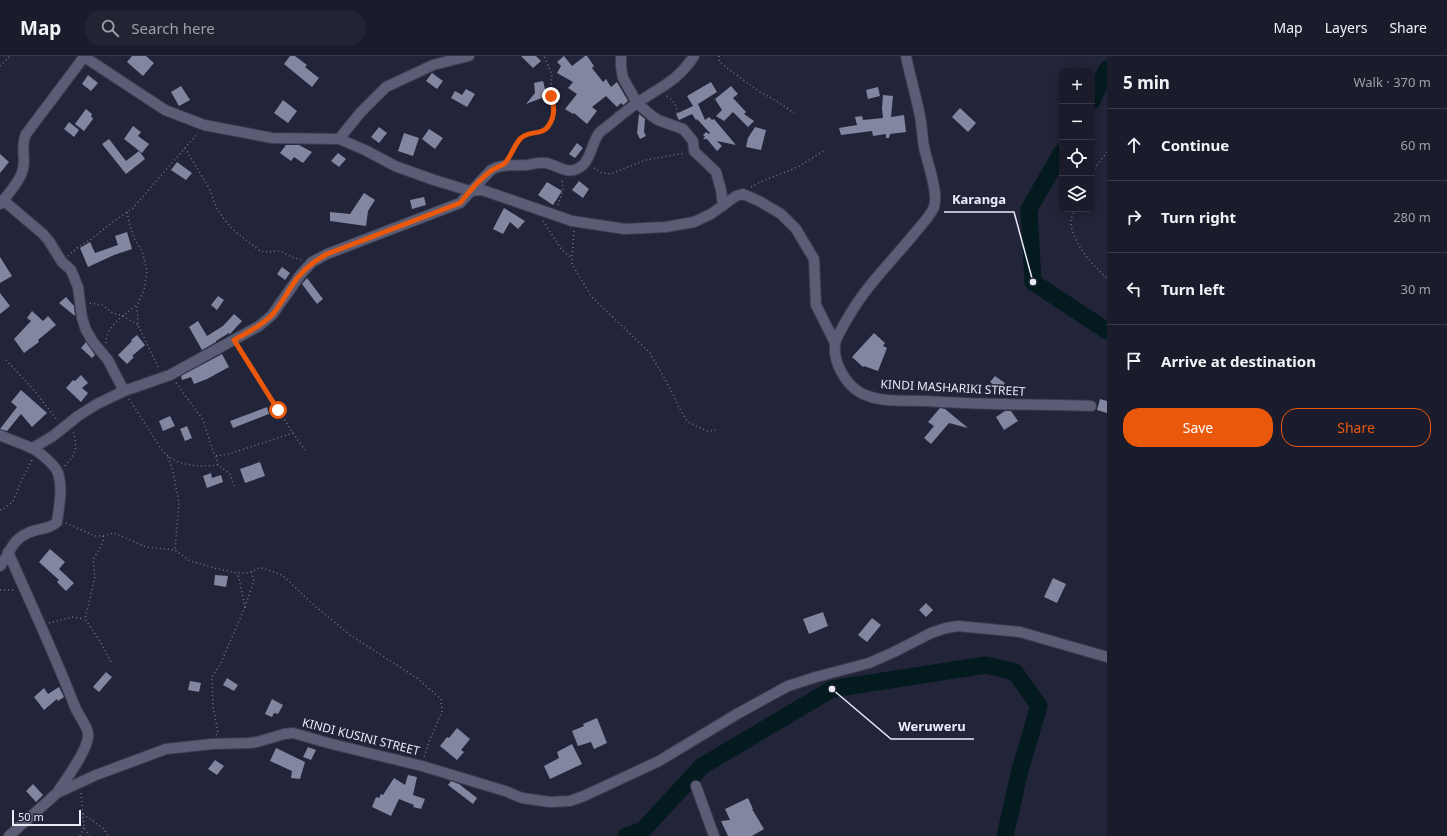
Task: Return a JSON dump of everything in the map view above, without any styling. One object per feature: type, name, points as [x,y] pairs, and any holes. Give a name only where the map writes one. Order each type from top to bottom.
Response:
[{"type":"street","points":[[339,139],[360,113],[386,87],[434,65],[469,56]]},
{"type":"street","points":[[621,56],[623,78],[637,103],[658,120],[680,127],[690,136],[693,141],[694,150],[716,172],[722,190],[722,206]]},
{"type":"street","points":[[35,450],[63,427],[97,404],[124,391],[166,376],[259,326],[272,315],[281,304],[291,286],[312,262],[327,254],[460,203],[491,170],[504,164],[526,165],[539,163],[558,167],[566,171],[572,170],[584,164],[596,136],[637,103],[656,92],[684,70],[694,56]]},
{"type":"street","points":[[835,343],[849,316],[864,293],[896,256],[934,207],[935,197],[933,183],[924,147],[920,117],[906,56]]},
{"type":"street","points":[[124,391],[108,360],[93,342],[86,330],[82,318],[78,287],[71,270],[62,262],[44,234],[1,202],[23,171],[23,148],[26,134],[84,57],[165,110],[204,125],[272,138],[339,139],[365,150],[395,166],[470,191],[482,190],[572,221],[626,229],[666,227],[703,219],[739,195]]},
{"type":"street","name":"KINDI MASHARIKI STREET","points":[[739,195],[745,195],[770,207],[781,214],[796,229],[814,259],[816,305],[835,343],[836,358],[840,370],[850,384],[861,393],[878,399],[977,404],[1091,406]]},
{"type":"street","points":[[0,435],[35,450],[56,468],[59,474],[61,488],[57,522],[54,525],[28,532],[18,539],[11,546],[0,566]]},
{"type":"street","points":[[8,552],[61,670],[77,713],[89,732],[87,743],[83,751],[57,793]]},
{"type":"street","name":"KINDI KUSINI STREET","points":[[9,836],[57,793],[133,760],[166,749],[212,744],[249,744],[284,734],[294,733],[422,766],[467,779],[522,798],[550,802],[570,801],[584,796],[659,760],[788,686],[869,663],[931,633],[946,628],[958,626],[1020,632],[1107,657]]},
{"type":"street","points":[[696,786],[714,836]]},
{"type":"path","points":[[0,66],[10,56]]},
{"type":"path","points":[[504,164],[519,140],[528,133],[541,132],[546,129],[553,117],[555,106],[550,92],[552,75],[544,56]]},
{"type":"path","points":[[719,56],[719,61],[723,65],[760,92],[794,113]]},
{"type":"path","points":[[656,92],[669,97],[675,103],[680,127]]},
{"type":"path","points":[[62,262],[77,248],[127,212],[157,181],[204,125]]},
{"type":"path","points":[[185,148],[198,172],[209,188],[218,209],[232,229],[260,251],[280,251],[294,258],[312,262]]},
{"type":"path","points":[[584,164],[602,173],[610,174],[646,160],[694,150]]},
{"type":"path","points":[[739,195],[760,182],[798,167],[825,150]]},
{"type":"path","points":[[1095,168],[1107,152]]},
{"type":"path","points":[[555,215],[563,190],[562,179],[558,167]]},
{"type":"path","points":[[538,210],[544,224],[562,250],[572,258]]},
{"type":"path","points":[[127,212],[135,240],[142,251],[147,271],[144,290],[137,304],[136,316],[138,325],[166,376],[203,420],[218,465]]},
{"type":"path","points":[[1074,212],[1071,220],[1075,238],[1093,264],[1107,278]]},
{"type":"path","points":[[572,221],[574,232],[572,258],[576,272],[590,296],[650,353],[688,422],[707,431],[718,430]]},
{"type":"path","points":[[80,304],[100,304],[113,313],[123,316],[138,325]]},
{"type":"path","points":[[108,360],[106,347],[107,334],[114,324],[137,304]]},
{"type":"path","points":[[234,340],[305,450]]},
{"type":"path","points":[[6,360],[33,389],[63,427]]},
{"type":"path","points":[[124,391],[157,444],[168,457],[173,471],[179,503],[175,550]]},
{"type":"path","points":[[59,474],[76,450],[73,427],[78,416]]},
{"type":"path","points":[[216,456],[229,454],[293,433]]},
{"type":"path","points":[[0,510],[5,508],[13,501],[35,450]]},
{"type":"path","points":[[168,457],[182,464],[198,466],[218,465],[230,474],[234,486]]},
{"type":"path","points":[[58,514],[69,525],[94,536],[103,536],[114,533],[146,547],[175,550],[190,561],[237,573],[263,568],[282,575],[315,606],[350,635],[417,678],[441,699],[442,712],[430,739],[422,766]]},
{"type":"path","points":[[85,619],[95,577],[94,560],[103,542],[103,536]]},
{"type":"path","points":[[212,744],[218,733],[213,707],[212,677],[220,665],[245,608],[254,581],[251,571]]},
{"type":"path","points":[[237,573],[245,608]]},
{"type":"path","points":[[0,590],[25,590]]},
{"type":"path","points":[[40,625],[73,617],[85,619],[100,641],[112,664]]},
{"type":"path","points":[[80,783],[84,827],[89,836]]},
{"type":"path","points":[[83,814],[104,829],[108,836]]},
{"type":"path","points":[[80,836],[84,827]]},
{"type":"building","points":[[132,56],[146,56],[154,63],[143,76],[127,62]]},
{"type":"building","points":[[290,56],[295,56],[307,65],[305,67],[319,78],[312,87],[284,64]]},
{"type":"building","points":[[521,56],[536,56],[541,61],[533,68]]},
{"type":"building","points":[[564,56],[572,66],[587,56],[594,66],[592,68],[603,82],[606,79],[611,87],[617,82],[628,101],[623,105],[621,103],[617,107],[606,96],[592,107],[597,111],[587,124],[574,113],[573,114],[565,109],[577,94],[568,88],[573,82],[557,73],[561,66],[557,62]]},
{"type":"building","points":[[432,73],[443,81],[437,89],[426,81]]},
{"type":"building","points":[[88,75],[98,83],[91,91],[82,84]]},
{"type":"building","points":[[543,81],[547,96],[526,104],[535,93],[534,83]]},
{"type":"building","points":[[711,82],[717,92],[698,104],[705,120],[709,117],[712,120],[714,119],[736,145],[717,141],[722,146],[717,151],[707,139],[703,139],[705,137],[703,135],[706,132],[709,134],[710,133],[697,119],[696,120],[692,114],[679,120],[676,114],[693,106],[687,96]]},
{"type":"building","points":[[181,86],[190,100],[179,106],[171,92]]},
{"type":"building","points":[[731,86],[738,94],[733,98],[746,112],[744,114],[754,121],[748,127],[733,112],[724,121],[716,116],[722,110],[715,99]]},
{"type":"building","points":[[878,87],[880,96],[868,99],[866,90]]},
{"type":"building","points":[[466,89],[475,94],[467,107],[451,98],[455,91],[462,95]]},
{"type":"building","points":[[883,95],[893,96],[891,117],[904,115],[906,132],[890,134],[889,138],[886,138],[886,134],[873,136],[872,131],[841,135],[839,128],[857,125],[855,117],[862,116],[863,120],[883,118]]},
{"type":"building","points":[[283,100],[297,111],[288,123],[274,113]]},
{"type":"building","points":[[960,108],[976,123],[968,132],[952,117]]},
{"type":"building","points":[[86,109],[92,114],[91,116],[93,119],[84,131],[75,124]]},
{"type":"building","points":[[639,114],[645,119],[644,132],[646,136],[640,139],[637,133]]},
{"type":"building","points":[[69,122],[79,130],[74,137],[64,129]]},
{"type":"building","points":[[133,126],[141,132],[138,136],[149,144],[142,153],[124,139]]},
{"type":"building","points":[[379,127],[387,133],[379,143],[371,137]]},
{"type":"building","points":[[755,127],[766,130],[761,150],[746,147],[748,138]]},
{"type":"building","points":[[429,129],[443,138],[435,149],[422,139]]},
{"type":"building","points":[[404,133],[419,138],[413,156],[398,151]]},
{"type":"building","points":[[109,139],[126,161],[139,151],[145,159],[126,174],[102,144]]},
{"type":"building","points":[[577,143],[583,148],[575,158],[569,154]]},
{"type":"building","points":[[286,145],[299,145],[312,152],[303,163],[294,157],[291,161],[280,153]]},
{"type":"building","points":[[338,153],[346,159],[339,167],[331,161]]},
{"type":"building","points":[[0,154],[9,162],[0,173]]},
{"type":"building","points":[[177,162],[192,173],[186,180],[171,170]]},
{"type":"building","points":[[579,181],[589,189],[583,198],[572,190]]},
{"type":"building","points":[[547,182],[562,191],[553,205],[538,195]]},
{"type":"building","points":[[364,193],[375,200],[368,211],[366,226],[330,221],[330,212],[350,214]]},
{"type":"building","points":[[424,197],[426,205],[412,209],[410,200]]},
{"type":"building","points":[[504,208],[525,221],[518,229],[510,222],[503,234],[493,229]]},
{"type":"building","points":[[127,232],[132,249],[114,255],[88,267],[80,248],[90,242],[95,253],[118,245],[115,236]]},
{"type":"building","points":[[0,257],[12,276],[0,283]]},
{"type":"building","points":[[282,267],[290,273],[285,280],[277,274]]},
{"type":"building","points":[[307,278],[323,299],[317,304],[302,284]]},
{"type":"building","points":[[0,293],[10,306],[0,314]]},
{"type":"building","points":[[218,296],[224,300],[217,310],[211,305]]},
{"type":"building","points":[[66,297],[74,306],[75,316],[59,303]]},
{"type":"building","points":[[32,311],[43,321],[48,316],[56,325],[38,340],[39,342],[24,353],[14,339],[31,321],[27,318]]},
{"type":"building","points":[[234,314],[242,321],[230,334],[229,333],[202,350],[189,327],[198,321],[207,336],[223,326]]},
{"type":"building","points":[[874,333],[885,343],[883,346],[887,348],[878,371],[864,366],[863,367],[852,357]]},
{"type":"building","points":[[137,335],[145,345],[132,356],[134,357],[127,364],[118,355]]},
{"type":"building","points":[[86,342],[95,355],[92,358],[81,348]]},
{"type":"building","points":[[222,354],[229,367],[194,384],[191,377],[182,380],[181,376]]},
{"type":"building","points":[[81,375],[88,383],[82,388],[88,393],[81,402],[66,388],[73,380],[75,381]]},
{"type":"building","points":[[995,376],[1005,383],[1000,390],[990,382]]},
{"type":"building","points":[[21,390],[47,413],[32,427],[21,414],[7,431],[0,429],[17,407],[11,402]]},
{"type":"building","points":[[1100,399],[1107,401],[1107,413],[1097,410]]},
{"type":"building","points":[[267,407],[269,414],[233,428],[230,421]]},
{"type":"building","points":[[940,408],[945,409],[968,428],[949,423],[931,444],[924,438],[934,426],[928,422]]},
{"type":"building","points":[[1005,411],[1011,411],[1018,421],[1004,430],[996,417]]},
{"type":"building","points":[[170,416],[175,426],[163,431],[159,421]]},
{"type":"building","points":[[187,426],[192,438],[185,441],[180,429]]},
{"type":"building","points":[[260,462],[265,476],[245,483],[240,469]]},
{"type":"building","points":[[211,473],[212,478],[221,475],[223,482],[207,488],[203,476]]},
{"type":"building","points":[[50,549],[65,562],[59,569],[74,583],[66,591],[57,582],[59,580],[39,562]]},
{"type":"building","points":[[215,575],[228,576],[226,587],[214,585]]},
{"type":"building","points":[[1053,578],[1066,584],[1057,603],[1044,597]]},
{"type":"building","points":[[926,603],[933,610],[926,617],[919,610]]},
{"type":"building","points":[[823,612],[828,626],[809,634],[803,619]]},
{"type":"building","points":[[872,618],[881,625],[867,642],[858,635]]},
{"type":"building","points":[[106,672],[112,677],[99,692],[93,687]]},
{"type":"building","points":[[227,678],[238,685],[234,691],[223,685]]},
{"type":"building","points":[[190,681],[201,683],[199,692],[188,690]]},
{"type":"building","points":[[59,687],[64,697],[58,701],[57,699],[44,710],[34,697],[44,688],[48,694]]},
{"type":"building","points":[[272,699],[283,705],[278,714],[274,713],[272,717],[265,714]]},
{"type":"building","points":[[597,718],[607,743],[594,749],[591,742],[578,746],[572,731]]},
{"type":"building","points":[[457,728],[470,739],[461,750],[464,752],[457,760],[440,746]]},
{"type":"building","points":[[572,744],[582,764],[550,779],[544,766],[559,758],[557,752]]},
{"type":"building","points":[[308,747],[316,750],[311,760],[303,757]]},
{"type":"building","points":[[276,748],[305,762],[300,779],[291,778],[292,771],[270,761]]},
{"type":"building","points":[[215,760],[224,766],[217,775],[208,769]]},
{"type":"building","points":[[408,775],[417,777],[413,795],[425,799],[421,809],[413,807],[414,805],[399,799],[391,816],[372,807],[376,797],[379,798],[381,794],[383,795],[394,778],[405,785]]},
{"type":"building","points":[[451,781],[459,784],[477,798],[473,804],[448,785]]},
{"type":"building","points":[[33,784],[43,795],[36,802],[26,791]]},
{"type":"building","points":[[748,798],[752,809],[764,829],[752,836],[728,836],[721,821],[730,820],[725,809]]},
{"type":"waterway","points":[[1095,95],[1107,69]]},
{"type":"waterway","points":[[1059,157],[1029,209],[1033,282],[1107,331]]},
{"type":"waterway","points":[[626,836],[643,830],[702,766],[832,689],[986,665],[1015,672],[1039,706],[1020,770],[1005,836]]},
{"type":"place","name":"Karanga","points":[[1033,282]]},
{"type":"place","name":"Weruweru","points":[[832,689]]},
{"type":"route","points":[[278,410],[234,340],[259,326],[272,315],[281,304],[291,286],[312,262],[327,254],[381,232],[460,203],[491,170],[504,164],[519,140],[528,133],[541,132],[546,129],[553,117],[555,106],[551,96]]}]
